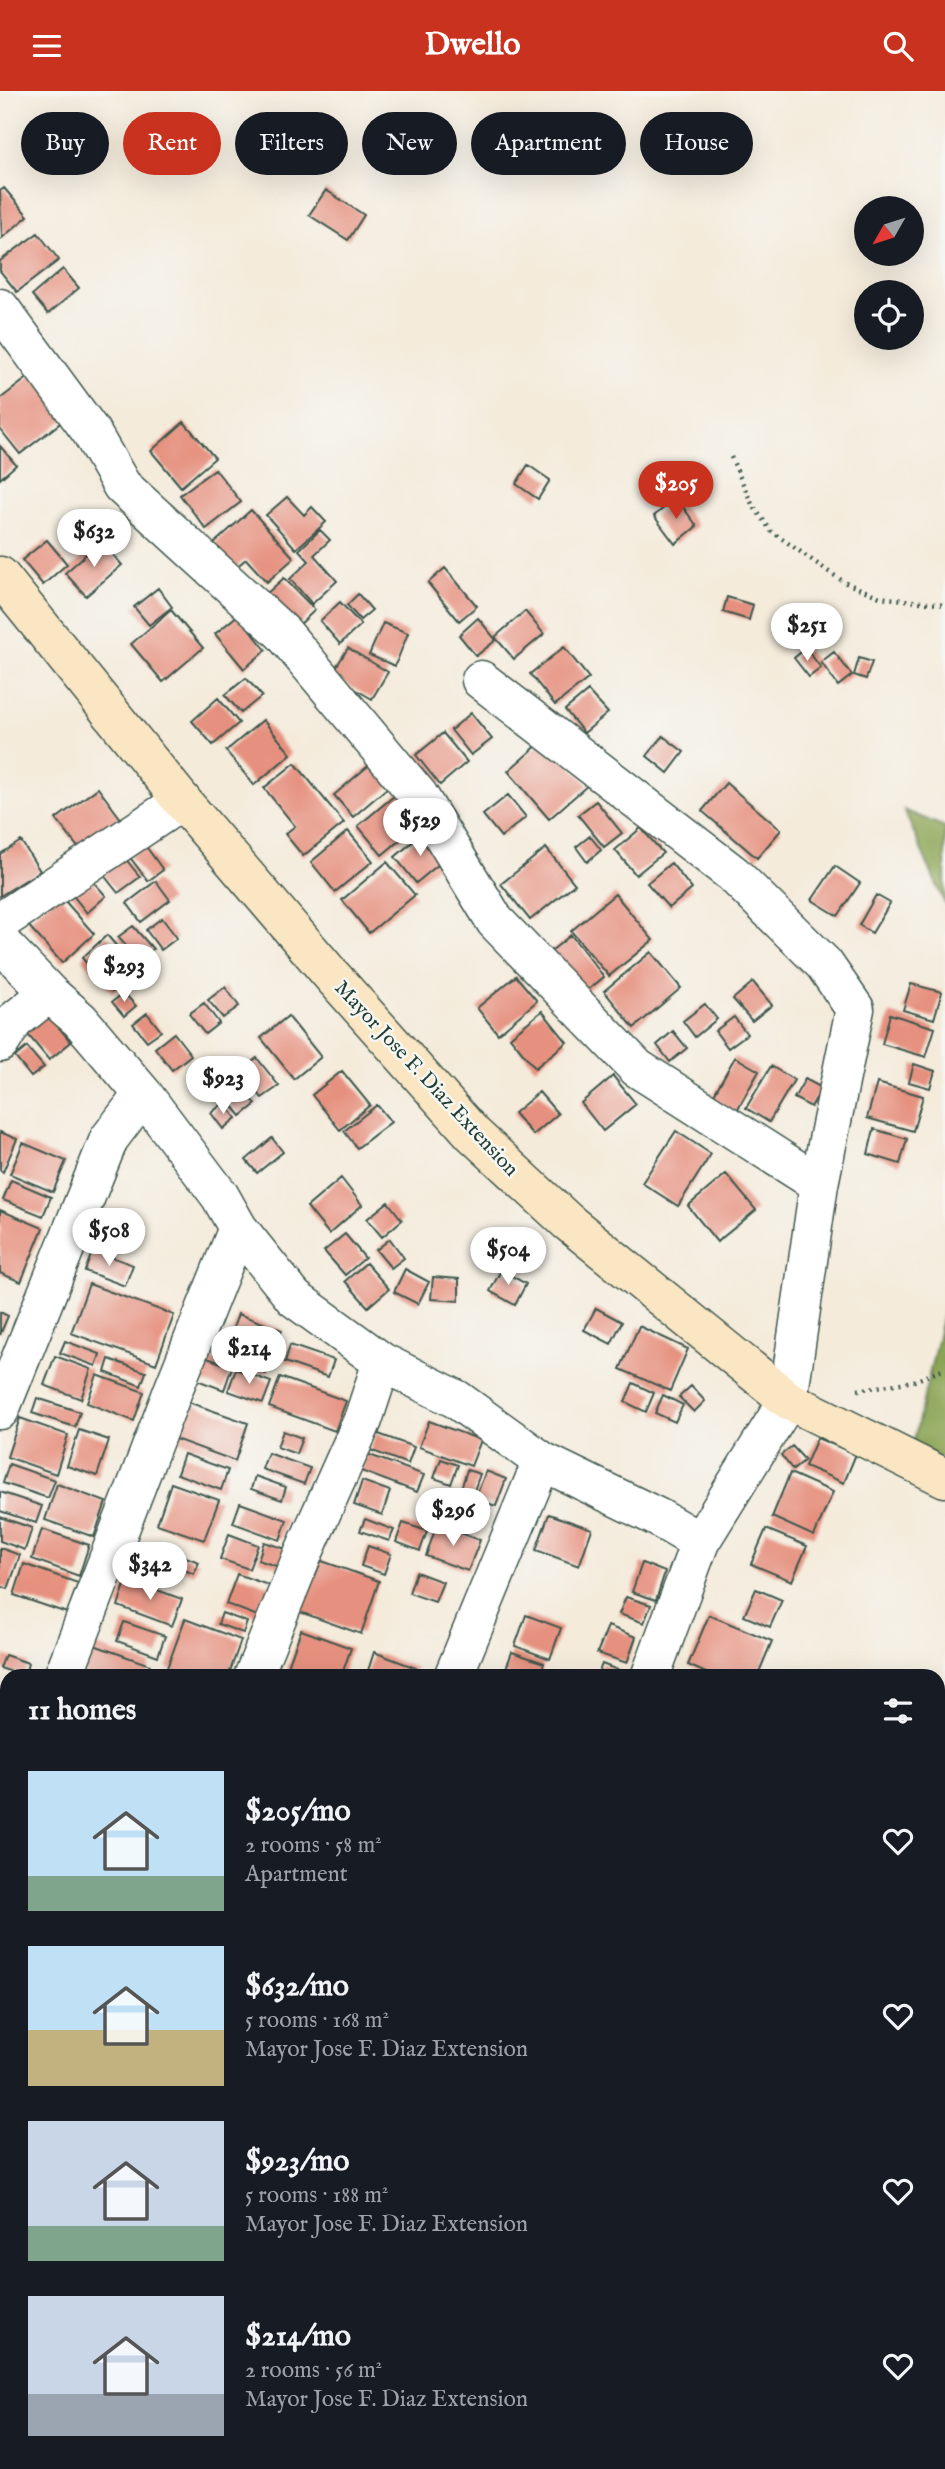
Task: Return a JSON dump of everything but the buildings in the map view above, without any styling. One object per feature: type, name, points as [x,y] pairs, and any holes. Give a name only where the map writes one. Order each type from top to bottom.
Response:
[{"type":"street","points":[[0,309],[91,432],[122,486],[283,633],[419,796],[495,921],[637,1068],[819,1184]]},
{"type":"street","name":"Mayor Jose F. Diaz Extension","points":[[0,576],[182,801],[332,976],[473,1134],[568,1222],[788,1400],[945,1478]]},
{"type":"street","points":[[481,680],[733,874],[824,964],[855,1009],[819,1184],[788,1400],[700,1542],[653,1669]]},
{"type":"street","points":[[0,922],[182,801]]},
{"type":"street","points":[[0,942],[49,993],[80,1020],[143,1094],[220,1196],[239,1228],[294,1298],[382,1362],[456,1399],[542,1461],[657,1517],[700,1542]]},
{"type":"street","points":[[0,1042],[14,1021],[49,993]]},
{"type":"street","points":[[0,1410],[109,1139],[143,1094]]},
{"type":"street","points":[[66,1669],[174,1388],[239,1228]]},
{"type":"street","points":[[256,1669],[363,1420],[382,1362]]},
{"type":"street","points":[[456,1669],[542,1461]]},
{"type":"path","points":[[731,457],[752,505],[771,531],[780,538],[846,583],[880,597],[945,605]]},
{"type":"path","points":[[850,1391],[914,1381],[945,1369]]},
{"type":"green space","points":[[904,810],[945,827],[945,904]]},
{"type":"green space","points":[[945,1306],[945,1461],[913,1444]]}]
